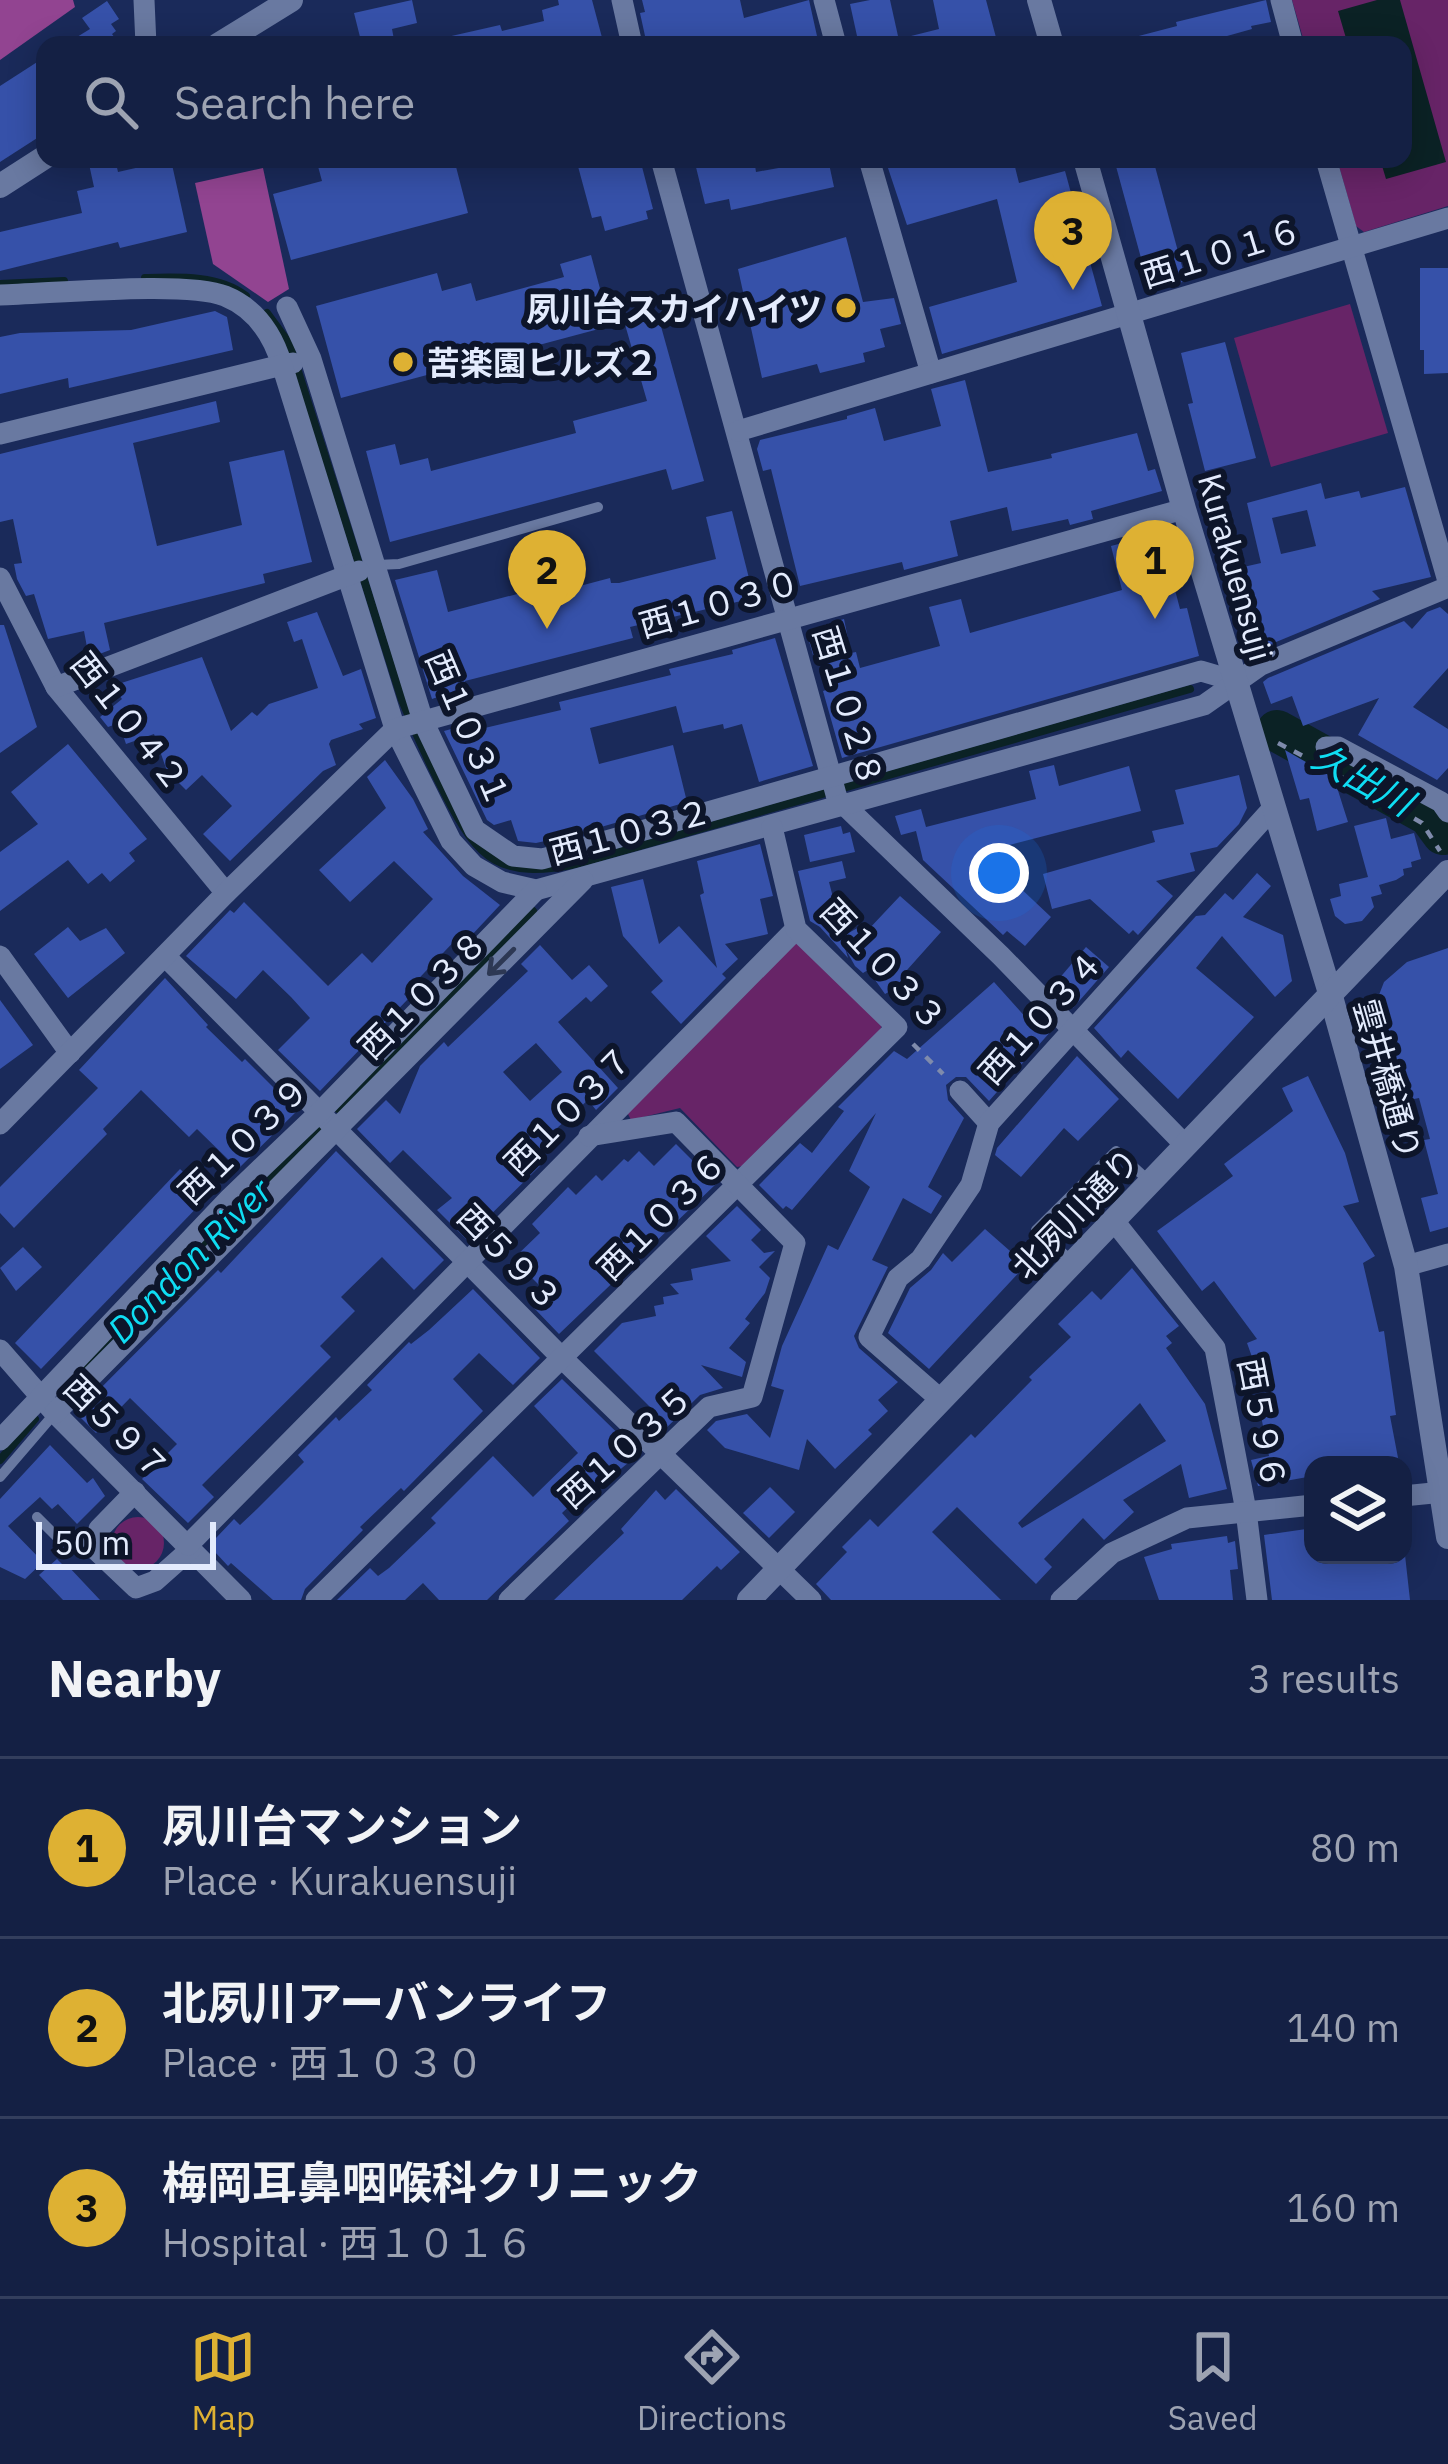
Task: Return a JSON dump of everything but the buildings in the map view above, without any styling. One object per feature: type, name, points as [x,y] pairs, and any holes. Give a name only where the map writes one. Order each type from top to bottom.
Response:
[{"type":"street","points":[[144,0],[146,36]]},
{"type":"street","points":[[232,36],[289,0]]},
{"type":"street","points":[[622,0],[630,36]]},
{"type":"street","points":[[824,0],[834,36]]},
{"type":"street","points":[[1039,0],[1049,36]]},
{"type":"street","points":[[1281,0],[1291,36]]},
{"type":"street","points":[[0,186],[36,163]]},
{"type":"street","name":"西１０２８","points":[[664,168],[836,791],[1186,1146]]},
{"type":"street","points":[[872,168],[931,373]]},
{"type":"street","name":"Kurakuensuji","points":[[1088,168],[1330,992]]},
{"type":"street","points":[[1329,168],[1448,584]]},
{"type":"street","name":"西１０１６","points":[[738,431],[1448,218]]},
{"type":"street","name":"西１０３２","points":[[0,295],[190,290],[224,296],[253,314],[273,336],[395,729],[451,841],[474,866],[502,882],[536,890],[772,827],[836,791],[1204,705],[1261,665],[1448,584]]},
{"type":"street","name":"西１０３１","points":[[287,307],[311,359],[423,721],[475,830],[513,856],[542,859],[836,791],[1201,670],[1235,681]]},
{"type":"street","points":[[0,434],[311,359]]},
{"type":"street","name":"西１０３０","points":[[0,1124],[395,729],[1184,508]]},
{"type":"street","points":[[56,687],[376,565]]},
{"type":"street","name":"西１０４２","points":[[0,578],[56,687],[226,893]]},
{"type":"street","points":[[1326,747],[1338,747],[1441,802],[1448,812]]},
{"type":"street","name":"西１０３４","points":[[940,1399],[869,1337],[898,1278],[921,1259],[971,1186],[989,1123],[1273,808]]},
{"type":"street","name":"西１０３３","points":[[772,827],[796,929],[897,1027]]},
{"type":"street","name":"北夙川通り","points":[[749,1600],[1186,1146],[1444,861]]},
{"type":"street","name":"西１０３８","points":[[55,1413],[329,1118],[583,880]]},
{"type":"street","name":"西１０３９","points":[[0,1440],[230,1198],[329,1118],[536,890]]},
{"type":"street","name":"西１０３７","points":[[95,1543],[136,1588],[155,1581],[796,929]]},
{"type":"street","points":[[0,956],[70,1053]]},
{"type":"street","name":"西５９３","points":[[165,956],[563,1359],[811,1600]]},
{"type":"street","name":"雲井橋通り","points":[[1330,992],[1406,1266],[1446,1492],[1448,1538]]},
{"type":"street","name":"西１０３６","points":[[316,1600],[897,1027]]},
{"type":"street","points":[[960,1091],[989,1123]]},
{"type":"street","name":"西１０３５","points":[[509,1600],[709,1407],[752,1396],[795,1244],[676,1122],[588,1136]]},
{"type":"street","name":"西５９６","points":[[1114,1221],[1215,1348],[1246,1511],[1257,1600]]},
{"type":"street","points":[[1406,1266],[1448,1254]]},
{"type":"street","name":"西５９７","points":[[0,1350],[55,1413],[241,1600]]},
{"type":"street","points":[[95,1543],[99,1529],[135,1492]]},
{"type":"street","points":[[1412,1495],[1446,1492]]},
{"type":"street","points":[[1060,1600],[1112,1553],[1187,1518],[1304,1506]]},
{"type":"lane","points":[[376,565],[399,563],[598,507]]},
{"type":"lane","points":[[1073,1262],[1036,1230],[1116,1151],[1151,1183]]},
{"type":"lane","points":[[0,1477],[55,1413]]},
{"type":"lane","points":[[38,1516],[59,1539],[95,1543]]},
{"type":"path","points":[[1274,742],[1422,823],[1444,861]]},
{"type":"path","name":"西１０３３","points":[[897,1027],[960,1091]]},
{"type":"shaded area","points":[[0,0],[73,0],[75,7],[0,60]]},
{"type":"shaded area","points":[[1292,0],[1448,0],[1448,206],[1364,232],[1356,226],[1340,168],[1412,168],[1412,36],[1302,36]]},
{"type":"shaded area","points":[[1377,0],[1400,0],[1410,36],[1345,36],[1338,11]]},
{"type":"shaded area","points":[[1412,42],[1446,162],[1386,179],[1383,168],[1412,168]]},
{"type":"shaded area","points":[[263,168],[289,289],[268,302],[213,264],[195,183]]},
{"type":"shaded area","points":[[1350,304],[1388,433],[1271,467],[1234,338]]},
{"type":"shaded area","points":[[792,942],[803,943],[882,1024],[879,1036],[749,1165],[737,1167],[680,1108],[631,1120],[626,1110]]},
{"type":"shaded area","points":[[138,1517],[157,1524],[164,1543],[157,1562],[138,1569],[119,1562],[112,1543],[119,1524]]},
{"type":"waterway","points":[[145,278],[211,281],[246,296]]},
{"type":"waterway","points":[[0,284],[64,281]]},
{"type":"waterway","points":[[267,313],[289,343],[417,736],[457,817],[481,850],[495,860],[529,869],[577,864],[1190,689]]},
{"type":"waterway","name":"久出川","points":[[1277,731],[1429,815],[1443,834]]},
{"type":"waterway","name":"Dondon River","points":[[338,1109],[533,911]]},
{"type":"waterway","name":"Dondon River","points":[[86,1365],[322,1125]]},
{"type":"waterway","name":"Dondon River","points":[[0,1460],[35,1419]]},
{"type":"place","name":"梅岡耳鼻咽喉科クリニック","points":[[1073,290]]},
{"type":"place","name":"夙川台スカイハイツ","points":[[846,308]]},
{"type":"place","name":"苦楽園ヒルズ２","points":[[403,362]]},
{"type":"place","name":"夙川台マンション","points":[[1155,619]]},
{"type":"place","name":"北夙川アーバンライフ","points":[[547,629]]}]
